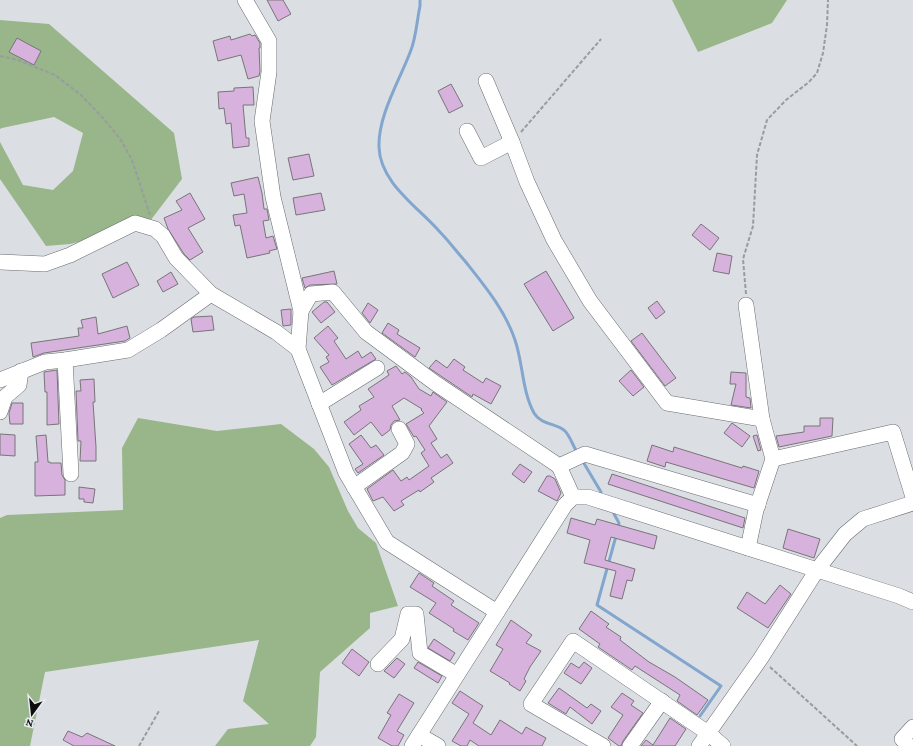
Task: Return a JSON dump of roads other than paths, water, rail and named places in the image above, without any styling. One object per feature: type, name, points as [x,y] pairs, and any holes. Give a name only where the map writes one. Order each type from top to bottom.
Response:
[{"type":"street","points":[[245,0],[269,41],[270,72],[262,121],[273,197],[300,311],[298,349],[346,473],[387,542],[497,612]]},
{"type":"street","points":[[486,81],[527,182],[554,240],[590,300],[666,403],[762,419]]},
{"type":"street","points":[[467,131],[481,158],[512,142]]},
{"type":"street","points":[[0,262],[45,264],[70,256],[135,223],[155,229],[163,236],[176,258],[211,294],[276,332],[298,349]]},
{"type":"street","points":[[300,311],[311,294],[333,292],[366,332],[435,382],[560,466],[573,497]]},
{"type":"street","points":[[0,380],[45,362],[128,350],[161,330],[211,294]]},
{"type":"street","points":[[746,305],[762,419],[773,459],[758,505],[748,548]]},
{"type":"street","points":[[65,360],[71,474]]},
{"type":"street","points":[[319,404],[377,368]]},
{"type":"street","points":[[0,412],[5,397],[19,385],[21,371]]},
{"type":"street","points":[[354,487],[402,453],[407,444],[398,429]]},
{"type":"street","points":[[773,459],[893,432],[913,497]]},
{"type":"street","points":[[560,466],[585,454],[758,505]]},
{"type":"street","points":[[438,746],[415,740],[565,504],[573,497],[588,497],[899,596],[913,602]]},
{"type":"street","points":[[699,746],[761,658],[817,570],[845,534],[863,519],[913,503]]},
{"type":"street","points":[[378,664],[402,639],[408,614],[416,614],[420,653],[457,675]]},
{"type":"street","points":[[603,746],[531,704],[573,641],[708,733],[722,746]]},
{"type":"street","points":[[630,746],[662,702]]},
{"type":"street","points":[[909,746],[902,739],[913,727]]},
{"type":"waterway","points":[[420,0],[413,45],[390,98],[382,123],[379,147],[381,160],[393,183],[446,238],[487,289],[500,308],[511,329],[518,349],[527,396],[534,413],[541,420],[557,426],[565,431],[577,452]]},
{"type":"waterway","points":[[582,460],[601,492]]},
{"type":"waterway","points":[[614,514],[619,523],[618,528]]},
{"type":"waterway","points":[[616,536],[597,605],[721,686],[700,716]]}]
